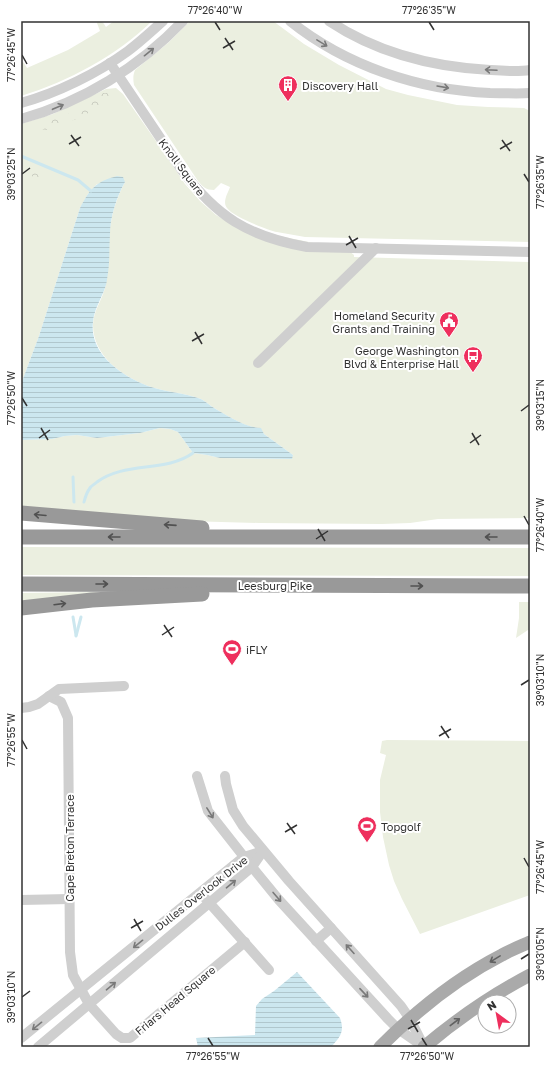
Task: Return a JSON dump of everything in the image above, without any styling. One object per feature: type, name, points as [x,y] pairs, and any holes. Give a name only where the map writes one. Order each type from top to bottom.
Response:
[{"type":"highway","points":[[21,513],[222,529],[363,537]]},
{"type":"highway","points":[[21,537],[530,537]]},
{"type":"highway","name":"Leesburg Pike","points":[[21,584],[530,586]]},
{"type":"highway","points":[[21,608],[92,600],[378,586]]},
{"type":"main road","points":[[380,1047],[398,1029],[445,991],[501,955],[530,942]]},
{"type":"main road","points":[[424,1047],[453,1023],[482,1003],[530,975]]},
{"type":"street","points":[[21,103],[67,86],[110,63],[128,51],[163,21]]},
{"type":"street","points":[[21,120],[78,98],[118,75],[154,48],[183,21]]},
{"type":"street","points":[[290,21],[310,36],[348,57],[412,81],[457,90],[503,93],[530,92]]},
{"type":"street","points":[[329,21],[339,28],[369,43],[400,55],[428,63],[469,69],[530,70]]},
{"type":"street","name":"Knoll Square","points":[[110,63],[191,182],[211,204],[228,218],[244,228],[265,237],[306,247],[530,252]]},
{"type":"street","points":[[258,363],[376,248]]},
{"type":"street","points":[[21,708],[38,704],[59,689],[124,686]]},
{"type":"street","name":"Cape Breton Terrace","points":[[49,696],[60,702],[65,709],[68,718],[69,899],[71,963],[73,975],[89,1004]]},
{"type":"street","points":[[197,776],[208,811],[279,900],[388,1020],[398,1029],[424,1047]]},
{"type":"street","points":[[225,776],[233,810],[243,826],[289,881],[400,1006],[410,1019],[424,1047]]},
{"type":"street","name":"Dulles Overlook Drive","points":[[21,1038],[244,857],[263,851]]},
{"type":"street","name":"Dulles Overlook Drive","points":[[38,1047],[252,867],[263,851]]},
{"type":"street","points":[[201,893],[269,970]]},
{"type":"street","points":[[21,900],[69,899]]},
{"type":"street","points":[[316,941],[331,928]]},
{"type":"street","name":"Friars Head Square","points":[[89,1004],[116,1034],[122,1038],[130,1038],[245,942]]},
{"type":"green space","points":[[98,21],[102,22],[106,27],[114,21],[152,21],[138,34],[91,66],[57,83],[21,96],[21,61],[27,68],[68,50],[100,31],[97,23]]},
{"type":"green space","points":[[190,21],[273,21],[304,44],[339,65],[386,89],[457,105],[524,108],[530,111],[530,242],[305,237],[272,231],[236,215],[227,208],[225,203],[230,187],[221,183],[214,190],[211,190],[201,185],[134,85],[133,77],[135,70],[168,43]]},
{"type":"green space","points":[[116,88],[123,94],[185,184],[200,201],[216,215],[236,227],[348,250],[354,255],[354,257],[530,262],[530,518],[438,519],[410,523],[382,524],[259,523],[151,520],[21,508],[21,440],[52,439],[77,435],[97,438],[140,433],[160,428],[178,432],[193,453],[220,458],[291,459],[293,455],[264,434],[260,428],[248,426],[235,420],[201,399],[148,386],[128,377],[111,363],[98,346],[94,336],[93,325],[95,314],[104,293],[106,282],[109,230],[116,201],[125,182],[97,184],[88,194],[80,208],[39,336],[21,384],[21,124],[53,114],[106,89]]},
{"type":"green space","points":[[103,93],[109,93],[111,97],[111,101],[108,104],[95,109],[78,119],[56,124],[46,130],[38,127],[50,118],[68,114]]},
{"type":"green space","points":[[26,171],[44,176],[53,182],[51,184],[22,172]]},
{"type":"green space","points":[[21,547],[530,548],[530,576],[21,575]]},
{"type":"green space","points":[[103,592],[21,603],[21,593]]},
{"type":"green space","points":[[519,602],[530,602],[530,630],[516,638],[519,618]]},
{"type":"green space","name":"Topgolf","points":[[382,741],[530,741],[530,895],[420,934],[394,881],[383,837],[380,812],[380,780],[386,755],[380,753]]},
{"type":"water","points":[[117,176],[123,177],[125,182],[117,200],[110,227],[107,282],[96,309],[93,322],[93,334],[96,344],[102,354],[118,370],[138,382],[155,388],[201,399],[235,420],[249,426],[261,428],[264,434],[293,455],[292,459],[220,458],[193,453],[178,432],[160,428],[140,433],[97,438],[77,435],[52,439],[21,440],[21,384],[39,336],[80,208],[94,187],[103,181]]},
{"type":"water","points":[[297,972],[340,1018],[342,1031],[331,1047],[198,1047],[196,1038],[255,1035],[256,1006],[262,999]]},
{"type":"waterway","points":[[21,156],[78,180],[91,191]]},
{"type":"waterway","points":[[84,502],[91,487],[108,476],[120,471],[170,463],[193,453]]},
{"type":"waterway","points":[[73,477],[74,502]]},
{"type":"waterway","points":[[73,617],[76,635]]},
{"type":"waterway","points":[[76,636],[81,617]]},
{"type":"place","name":"Discovery Hall","points":[[288,102]]},
{"type":"place","name":"Homeland Security Grants and Training","points":[[449,338]]},
{"type":"place","name":"George Washington Blvd & Enterprise Hall","points":[[473,373]]},
{"type":"place","name":"iFLY","points":[[232,666]]},
{"type":"place","name":"Topgolf","points":[[367,843]]}]
